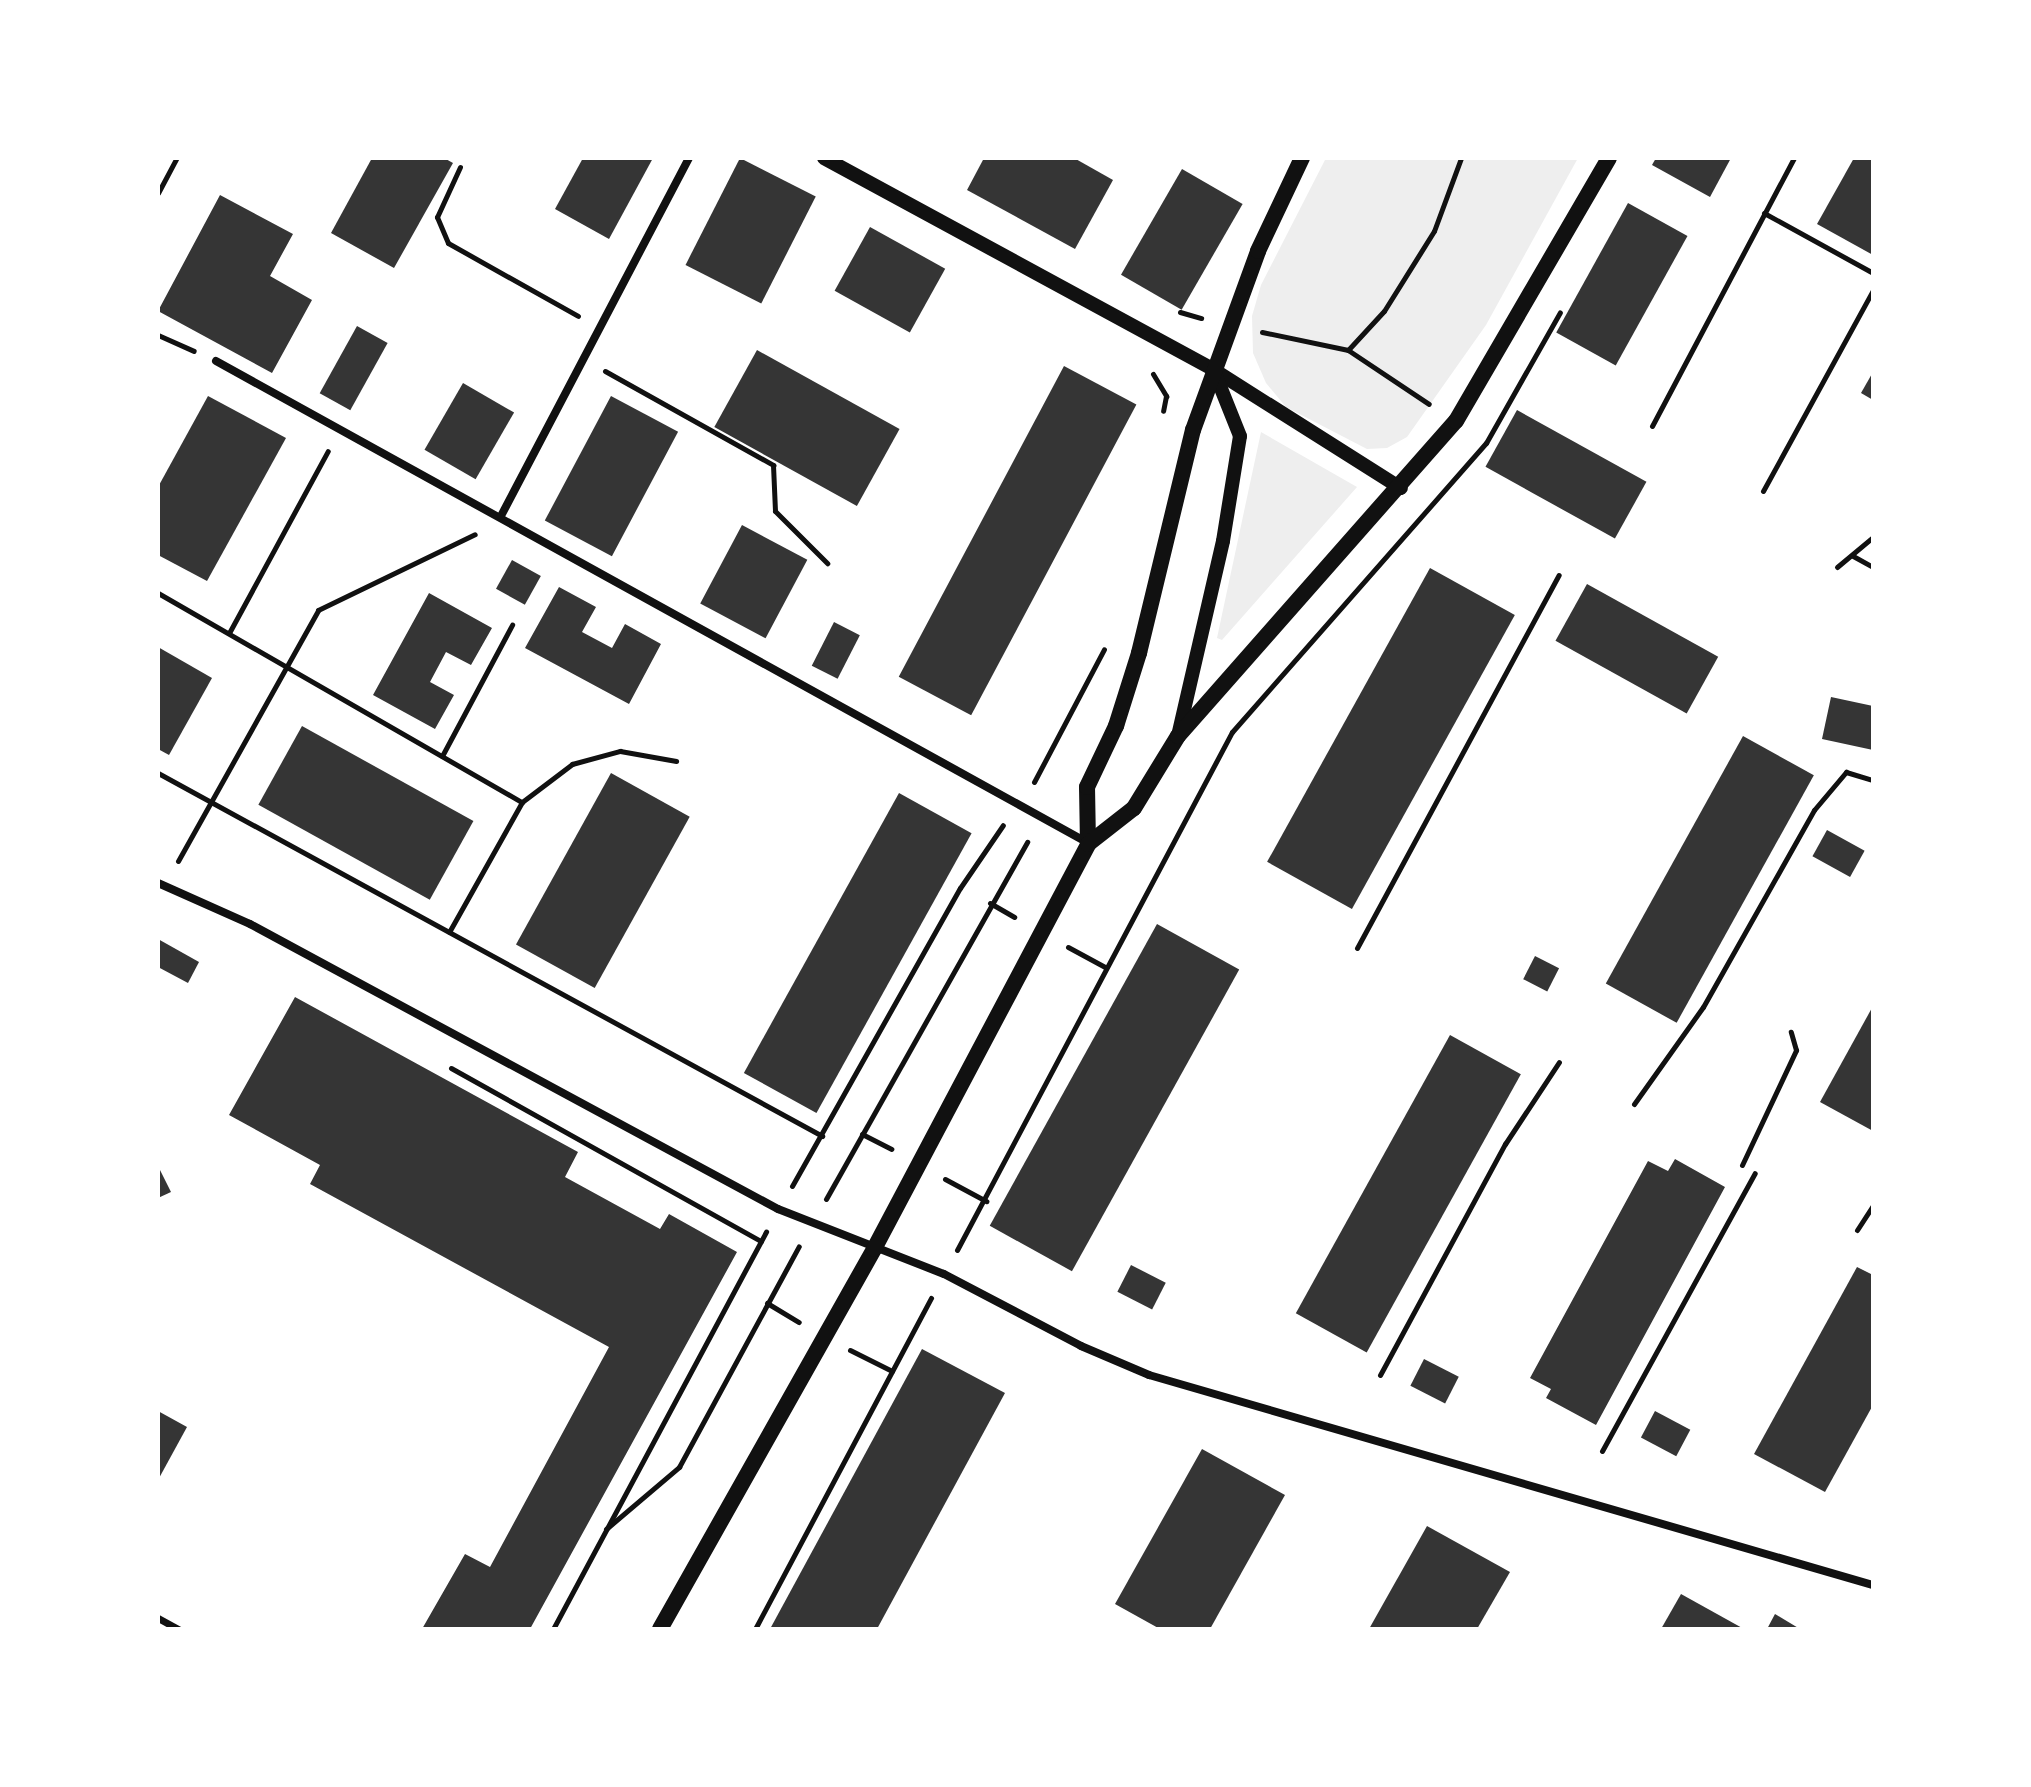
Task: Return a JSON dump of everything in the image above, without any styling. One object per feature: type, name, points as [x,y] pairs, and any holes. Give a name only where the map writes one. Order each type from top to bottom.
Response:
[{"type":"main road","points":[[1088,844],[1087,787],[1116,726],[1139,653],[1193,430],[1258,251],[1302,158]]},
{"type":"main road","points":[[660,1629],[874,1249],[1088,844],[1134,808],[1178,736],[1401,488],[1456,421],[1609,158]]},
{"type":"street","points":[[501,516],[689,158]]},
{"type":"street","points":[[824,158],[1214,370],[1401,488]]},
{"type":"street","points":[[216,361],[501,516],[1088,844]]},
{"type":"street","points":[[1178,736],[1223,541],[1240,436],[1214,370]]},
{"type":"street","points":[[161,884],[250,924],[778,1209],[944,1274],[1081,1346],[1149,1375],[1873,1585]]},
{"type":"street","points":[[158,1618],[178,1629]]},
{"type":"path","points":[[158,193],[177,158]]},
{"type":"path","points":[[1348,350],[1384,311],[1434,231],[1461,158]]},
{"type":"path","points":[[1652,426],[1794,158]]},
{"type":"path","points":[[460,167],[437,217],[448,243],[600,328]]},
{"type":"path","points":[[1764,213],[1873,273]]},
{"type":"path","points":[[1763,491],[1873,290]]},
{"type":"path","points":[[755,1629],[1232,732],[1486,443],[1564,305]]},
{"type":"path","points":[[1230,326],[1348,350],[1486,443]]},
{"type":"path","points":[[158,335],[216,361]]},
{"type":"path","points":[[584,359],[773,465],[775,511],[827,563]]},
{"type":"path","points":[[229,633],[341,429]]},
{"type":"path","points":[[161,884],[211,803],[318,610],[488,527],[501,516]]},
{"type":"path","points":[[1837,567],[1873,537]]},
{"type":"path","points":[[1853,556],[1873,567]]},
{"type":"path","points":[[1357,948],[1559,575]]},
{"type":"path","points":[[158,593],[522,802]]},
{"type":"path","points":[[442,756],[512,625]]},
{"type":"path","points":[[553,1629],[778,1209],[981,853],[1022,805],[1105,648],[1088,703]]},
{"type":"path","points":[[449,932],[522,802],[572,764],[620,751],[676,761]]},
{"type":"path","points":[[1634,1104],[1703,1007],[1814,810],[1846,772],[1873,780]]},
{"type":"path","points":[[158,773],[822,1136]]},
{"type":"path","points":[[606,1529],[679,1467],[1042,816]]},
{"type":"path","points":[[1742,1165],[1796,1050],[1791,1032]]},
{"type":"path","points":[[1380,1375],[1505,1144],[1559,1062]]},
{"type":"path","points":[[445,1065],[761,1241]]},
{"type":"path","points":[[1602,1451],[1755,1173]]},
{"type":"path","points":[[1857,1230],[1873,1205]]},
{"type":"shaded area","points":[[1326,158],[1578,158],[1486,325],[1407,437],[1387,448],[1367,449],[1286,407],[1266,383],[1253,353],[1252,316],[1261,285]]},
{"type":"shaded area","points":[[1261,432],[1357,487],[1222,640],[1217,638]]},
{"type":"building","points":[[372,158],[444,158],[453,163],[394,268],[331,233]]},
{"type":"building","points":[[583,158],[653,158],[609,239],[555,209]]},
{"type":"building","points":[[740,158],[816,197],[761,304],[686,265]]},
{"type":"building","points":[[984,158],[1074,158],[1113,180],[1075,249],[967,190]]},
{"type":"building","points":[[1656,158],[1731,158],[1710,197],[1652,165]]},
{"type":"building","points":[[1854,158],[1873,158],[1873,255],[1817,224]]},
{"type":"building","points":[[1182,169],[1243,204],[1182,310],[1121,275]]},
{"type":"building","points":[[220,195],[293,234],[270,276],[312,300],[272,373],[158,311]]},
{"type":"building","points":[[1628,203],[1687,236],[1616,365],[1556,332]]},
{"type":"building","points":[[870,227],[945,269],[910,333],[835,291]]},
{"type":"building","points":[[357,326],[388,343],[350,410],[320,393]]},
{"type":"building","points":[[757,350],[900,429],[857,506],[714,427]]},
{"type":"building","points":[[1064,366],[1136,404],[971,715],[899,677]]},
{"type":"building","points":[[1873,372],[1873,400],[1861,393]]},
{"type":"building","points":[[463,383],[514,412],[476,479],[424,450]]},
{"type":"building","points":[[208,396],[286,438],[207,581],[158,555],[158,487]]},
{"type":"building","points":[[611,396],[678,432],[612,556],[545,520]]},
{"type":"building","points":[[1517,410],[1646,482],[1615,539],[1485,467]]},
{"type":"building","points":[[742,525],[807,560],[766,638],[700,604]]},
{"type":"building","points":[[512,560],[541,576],[525,605],[496,589]]},
{"type":"building","points":[[1430,568],[1515,615],[1352,909],[1267,862]]},
{"type":"building","points":[[1587,584],[1718,657],[1687,714],[1555,641]]},
{"type":"building","points":[[559,587],[596,607],[582,632],[612,648],[625,624],[661,644],[629,704],[525,648]]},
{"type":"building","points":[[429,593],[492,628],[471,665],[446,652],[430,682],[454,695],[435,729],[373,695]]},
{"type":"building","points":[[834,622],[860,635],[838,679],[812,666]]},
{"type":"building","points":[[158,647],[212,678],[169,755],[158,749]]},
{"type":"building","points":[[1831,697],[1873,706],[1873,750],[1822,739]]},
{"type":"building","points":[[302,726],[473,821],[430,900],[258,805]]},
{"type":"building","points":[[1743,736],[1814,775],[1677,1023],[1606,984]]},
{"type":"building","points":[[611,773],[690,817],[595,988],[516,944]]},
{"type":"building","points":[[899,793],[972,833],[816,1113],[744,1073]]},
{"type":"building","points":[[1827,830],[1865,851],[1850,877],[1812,856]]},
{"type":"building","points":[[1157,924],[1239,970],[1072,1271],[990,1226]]},
{"type":"building","points":[[158,939],[199,962],[188,983],[158,967]]},
{"type":"building","points":[[1535,956],[1559,968],[1547,991],[1523,979]]},
{"type":"building","points":[[295,997],[578,1152],[565,1177],[660,1229],[669,1214],[737,1252],[530,1629],[422,1629],[465,1554],[490,1567],[609,1347],[310,1184],[320,1165],[229,1115]]},
{"type":"building","points":[[1873,1006],[1873,1131],[1820,1102]]},
{"type":"building","points":[[1450,1035],[1521,1074],[1367,1352],[1296,1313]]},
{"type":"building","points":[[1675,1159],[1725,1187],[1596,1425],[1546,1398],[1551,1389],[1530,1378],[1648,1161],[1668,1171]]},
{"type":"building","points":[[158,1166],[171,1192],[158,1198]]},
{"type":"building","points":[[1131,1265],[1166,1283],[1152,1309],[1117,1292]]},
{"type":"building","points":[[1857,1267],[1873,1275],[1873,1405],[1825,1492],[1754,1454]]},
{"type":"building","points":[[922,1349],[1005,1393],[877,1629],[770,1629]]},
{"type":"building","points":[[1424,1359],[1459,1377],[1445,1403],[1410,1386]]},
{"type":"building","points":[[158,1411],[187,1427],[158,1480]]},
{"type":"building","points":[[1655,1411],[1690,1430],[1676,1456],[1641,1437]]},
{"type":"building","points":[[1202,1449],[1285,1495],[1210,1629],[1160,1629],[1115,1604]]},
{"type":"building","points":[[1427,1526],[1510,1572],[1477,1629],[1369,1629]]},
{"type":"building","points":[[1681,1594],[1744,1629],[1661,1629]]},
{"type":"building","points":[[1775,1614],[1800,1629],[1767,1629]]}]
